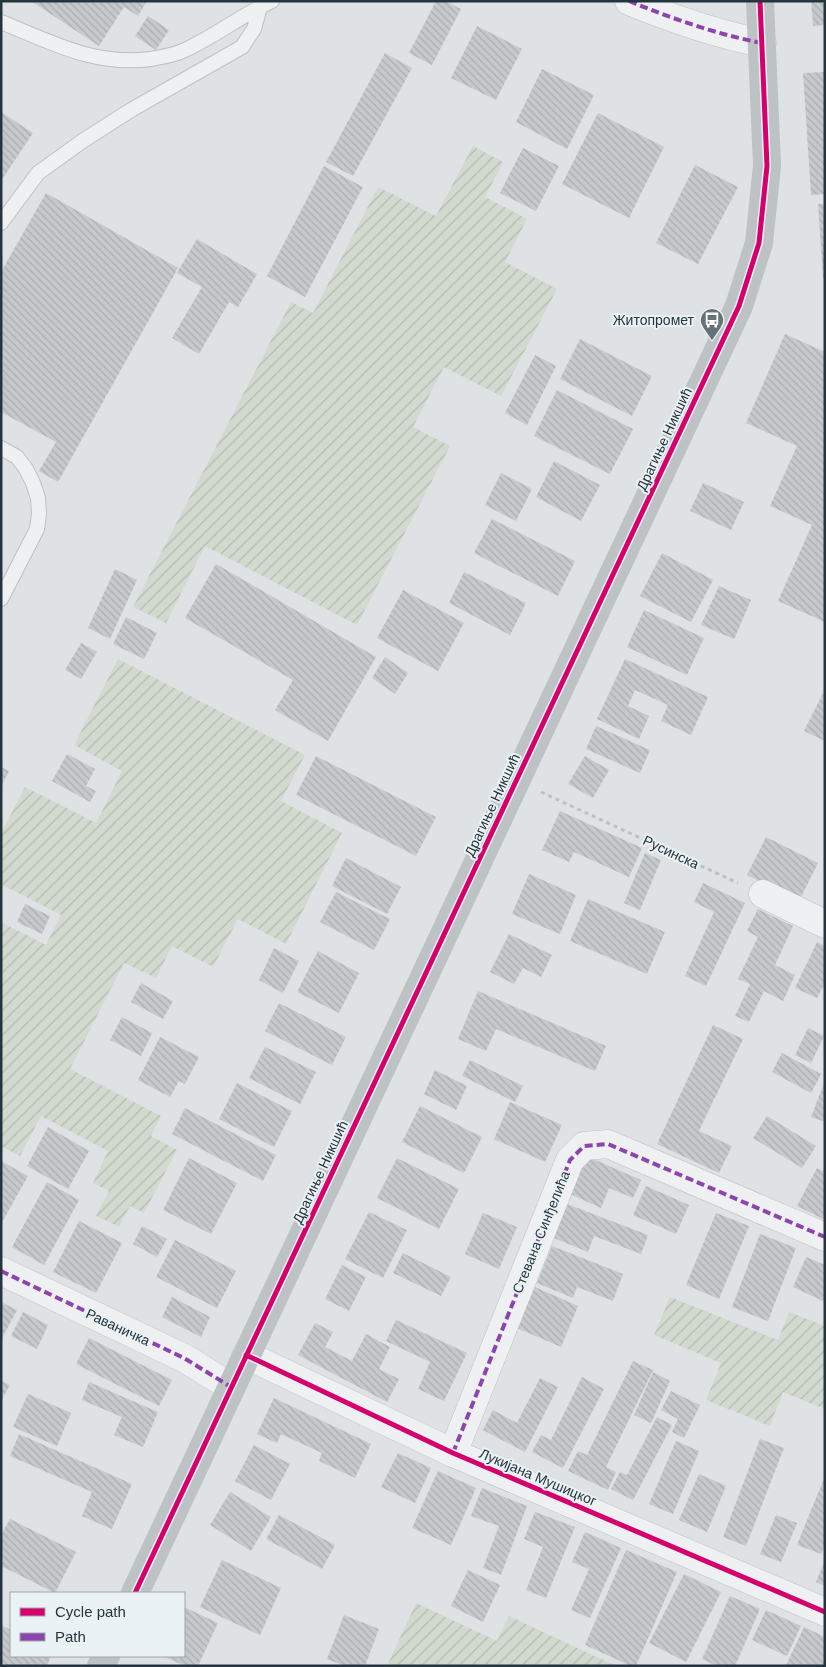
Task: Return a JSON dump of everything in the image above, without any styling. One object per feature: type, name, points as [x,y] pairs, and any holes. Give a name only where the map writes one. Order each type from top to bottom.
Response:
[{"type":"street","points":[[629,1],[690,25],[762,43]]},
{"type":"street","name":"Драгиње Никшић","points":[[135,1592],[739,306],[759,243],[767,166],[760,1]]},
{"type":"street","points":[[763,894],[825,924]]},
{"type":"street","name":"Стевана Синђелића","points":[[453,1453],[570,1160],[584,1146],[608,1144],[825,1237]]},
{"type":"street","name":"Раваничка","points":[[1,1271],[184,1358],[231,1387]]},
{"type":"street","name":"Лукијана Мушицког","points":[[246,1355],[453,1453],[825,1612]]},
{"type":"lane","points":[[1,22],[78,54],[97,58],[136,61],[184,51],[266,4]]},
{"type":"lane","points":[[1,223],[38,173],[84,140],[131,110],[242,46],[254,29],[266,4]]},
{"type":"lane","points":[[1,448],[17,457],[26,469],[38,498],[39,514],[37,529],[1,599]]},
{"type":"shaded area","points":[[473,146],[503,162],[485,197],[527,219],[505,262],[557,289],[501,396],[444,367],[413,427],[450,446],[357,625],[205,546],[166,623],[133,607],[291,302],[313,313],[378,187],[436,216]]},
{"type":"shaded area","points":[[118,659],[305,755],[281,801],[342,833],[286,944],[238,919],[213,967],[172,946],[156,978],[124,963],[70,1069],[161,1116],[151,1136],[177,1150],[144,1213],[130,1206],[119,1227],[96,1216],[109,1191],[93,1183],[108,1151],[41,1116],[20,1156],[1,1146],[1,922],[46,945],[61,915],[1,884],[1,834],[25,787],[96,823],[122,771],[74,745]]},
{"type":"shaded area","points":[[670,1297],[778,1340],[789,1312],[825,1326],[825,1409],[783,1392],[770,1426],[706,1400],[721,1363],[654,1335]]},
{"type":"shaded area","points":[[416,1603],[497,1641],[509,1616],[616,1666],[387,1666]]},
{"type":"building","points":[[31,1],[147,1],[138,16],[124,7],[99,46]]},
{"type":"building","points":[[436,1],[445,1],[461,9],[432,65],[409,53]]},
{"type":"building","points":[[811,1],[825,1],[825,25],[813,26]]},
{"type":"building","points":[[148,16],[169,30],[156,50],[135,36]]},
{"type":"building","points":[[477,26],[522,49],[496,100],[451,78]]},
{"type":"building","points":[[385,53],[412,68],[353,176],[326,162]]},
{"type":"building","points":[[542,69],[594,95],[567,149],[516,122]]},
{"type":"building","points":[[825,72],[825,194],[811,195],[803,73]]},
{"type":"building","points":[[1,112],[33,133],[1,181]]},
{"type":"building","points":[[598,113],[664,147],[629,218],[562,184]]},
{"type":"building","points":[[523,148],[559,166],[536,211],[500,193]]},
{"type":"building","points":[[695,165],[738,187],[698,264],[656,243]]},
{"type":"building","points":[[324,166],[363,187],[305,297],[267,276]]},
{"type":"building","points":[[46,193],[178,268],[58,482],[39,471],[56,442],[1,412],[1,272]]},
{"type":"building","points":[[818,204],[825,204],[825,278],[823,278]]},
{"type":"building","points":[[197,239],[257,274],[238,307],[229,302],[199,354],[172,338],[202,287],[177,273]]},
{"type":"building","points":[[785,334],[825,352],[825,622],[778,601],[812,525],[770,506],[797,446],[746,423]]},
{"type":"building","points":[[580,339],[652,376],[632,416],[560,379]]},
{"type":"building","points":[[535,355],[556,366],[527,425],[505,413]]},
{"type":"building","points":[[557,390],[633,429],[610,474],[534,436]]},
{"type":"building","points":[[554,461],[600,485],[581,521],[536,497]]},
{"type":"building","points":[[501,473],[532,489],[516,521],[485,505]]},
{"type":"building","points":[[703,483],[744,502],[731,530],[690,511]]},
{"type":"building","points":[[492,519],[575,561],[558,596],[474,553]]},
{"type":"building","points":[[662,553],[713,580],[691,622],[640,596]]},
{"type":"building","points":[[216,564],[376,657],[328,741],[275,710],[293,680],[185,618]]},
{"type":"building","points":[[115,569],[137,580],[110,639],[88,628]]},
{"type":"building","points":[[464,572],[526,603],[510,635],[449,603]]},
{"type":"building","points":[[719,586],[751,600],[734,639],[701,625]]},
{"type":"building","points":[[403,590],[464,623],[438,671],[377,638]]},
{"type":"building","points":[[644,610],[704,638],[687,675],[627,647]]},
{"type":"building","points":[[126,617],[157,633],[144,659],[113,644]]},
{"type":"building","points":[[81,643],[97,652],[81,679],[65,670]]},
{"type":"building","points":[[385,657],[408,673],[395,694],[372,678]]},
{"type":"building","points":[[625,659],[708,697],[691,735],[661,721],[668,705],[635,690],[628,706],[649,716],[639,739],[597,719]]},
{"type":"building","points":[[825,689],[825,741],[804,731]]},
{"type":"building","points":[[596,726],[650,750],[640,773],[586,749]]},
{"type":"building","points":[[67,754],[95,769],[86,786],[96,791],[90,802],[52,781]]},
{"type":"building","points":[[316,756],[436,817],[416,856],[296,795]]},
{"type":"building","points":[[585,756],[609,770],[593,798],[568,784]]},
{"type":"building","points":[[1,767],[9,771],[1,787]]},
{"type":"building","points":[[560,811],[642,848],[629,877],[574,852],[569,862],[542,850]]},
{"type":"building","points":[[766,837],[818,863],[799,901],[747,875]]},
{"type":"building","points":[[645,853],[661,860],[640,910],[624,903]]},
{"type":"building","points":[[346,858],[401,887],[387,914],[332,886]]},
{"type":"building","points":[[529,874],[576,895],[560,934],[512,914]]},
{"type":"building","points":[[703,883],[745,903],[706,986],[685,976],[714,912],[694,902]]},
{"type":"building","points":[[336,892],[390,919],[374,950],[320,922]]},
{"type":"building","points":[[588,899],[665,932],[647,974],[570,941]]},
{"type":"building","points":[[25,904],[50,916],[42,934],[17,922]]},
{"type":"building","points":[[758,909],[793,926],[775,965],[795,975],[783,1001],[764,991],[749,1022],[735,1016],[750,984],[738,979],[758,937],[747,931]]},
{"type":"building","points":[[509,934],[552,955],[541,977],[523,968],[514,984],[490,972]]},
{"type":"building","points":[[817,942],[825,946],[825,983],[817,998],[795,988]]},
{"type":"building","points":[[274,948],[299,961],[283,993],[259,980]]},
{"type":"building","points":[[318,951],[359,973],[339,1013],[297,992]]},
{"type":"building","points":[[141,983],[173,1001],[163,1019],[131,1002]]},
{"type":"building","points":[[478,991],[606,1046],[595,1071],[496,1029],[486,1051],[458,1039]]},
{"type":"building","points":[[279,1003],[346,1037],[332,1065],[265,1031]]},
{"type":"building","points":[[122,1017],[152,1033],[141,1056],[110,1040]]},
{"type":"building","points":[[713,1025],[743,1039],[699,1131],[732,1146],[719,1173],[657,1144]]},
{"type":"building","points":[[808,1028],[824,1036],[811,1063],[795,1055]]},
{"type":"building","points":[[160,1037],[199,1057],[185,1084],[179,1081],[170,1097],[138,1080]]},
{"type":"building","points":[[265,1047],[316,1072],[300,1104],[249,1078]]},
{"type":"building","points":[[782,1053],[821,1074],[811,1093],[772,1072]]},
{"type":"building","points":[[470,1060],[523,1086],[515,1102],[462,1076]]},
{"type":"building","points":[[435,1070],[467,1086],[456,1110],[424,1094]]},
{"type":"building","points":[[825,1081],[825,1122],[811,1117]]},
{"type":"building","points":[[237,1083],[292,1111],[274,1147],[219,1119]]},
{"type":"building","points":[[510,1102],[562,1125],[545,1162],[494,1139]]},
{"type":"building","points":[[420,1106],[482,1137],[464,1173],[402,1142]]},
{"type":"building","points":[[185,1108],[276,1155],[263,1181],[172,1134]]},
{"type":"building","points":[[767,1116],[816,1146],[802,1168],[753,1138]]},
{"type":"building","points":[[48,1127],[89,1151],[68,1189],[27,1166]]},
{"type":"building","points":[[584,1155],[641,1180],[633,1198],[609,1188],[601,1208],[568,1193]]},
{"type":"building","points":[[189,1158],[237,1183],[211,1234],[163,1210]]},
{"type":"building","points":[[397,1158],[459,1189],[439,1229],[377,1198]]},
{"type":"building","points":[[1,1161],[28,1176],[1,1224]]},
{"type":"building","points":[[817,1168],[825,1172],[825,1220],[797,1206]]},
{"type":"building","points":[[47,1182],[79,1200],[44,1265],[12,1247]]},
{"type":"building","points":[[646,1186],[689,1205],[676,1234],[633,1215]]},
{"type":"building","points":[[567,1204],[648,1235],[641,1254],[594,1236],[588,1252],[554,1238]]},
{"type":"building","points":[[369,1212],[407,1230],[383,1278],[345,1259]]},
{"type":"building","points":[[483,1213],[517,1227],[499,1269],[465,1254]]},
{"type":"building","points":[[716,1213],[749,1226],[719,1299],[686,1285]]},
{"type":"building","points":[[79,1221],[122,1243],[96,1293],[53,1272]]},
{"type":"building","points":[[142,1226],[167,1239],[157,1257],[133,1244]]},
{"type":"building","points":[[760,1234],[796,1248],[768,1321],[732,1307]]},
{"type":"building","points":[[175,1240],[236,1271],[217,1308],[156,1277]]},
{"type":"building","points":[[552,1246],[623,1274],[613,1301],[577,1287],[573,1298],[537,1283]]},
{"type":"building","points":[[403,1253],[451,1277],[441,1296],[393,1273]]},
{"type":"building","points":[[806,1257],[825,1265],[825,1302],[793,1287]]},
{"type":"building","points":[[342,1265],[366,1277],[349,1311],[325,1299]]},
{"type":"building","points":[[535,1287],[578,1306],[561,1347],[517,1328]]},
{"type":"building","points":[[172,1297],[210,1317],[201,1337],[162,1317]]},
{"type":"building","points":[[1,1302],[17,1310],[1,1340]]},
{"type":"building","points":[[23,1312],[48,1325],[37,1349],[11,1336]]},
{"type":"building","points":[[396,1320],[467,1353],[444,1401],[418,1389],[430,1362],[386,1341]]},
{"type":"building","points":[[315,1323],[333,1332],[325,1347],[352,1361],[366,1334],[390,1347],[379,1369],[399,1379],[387,1402],[298,1355]]},
{"type":"building","points":[[89,1338],[172,1380],[159,1406],[76,1364]]},
{"type":"building","points":[[633,1361],[653,1370],[606,1467],[616,1472],[608,1490],[568,1471],[578,1451],[587,1455]]},
{"type":"building","points":[[653,1372],[670,1381],[651,1423],[634,1415]]},
{"type":"building","points":[[582,1377],[604,1389],[563,1468],[532,1452],[541,1435],[551,1440]]},
{"type":"building","points":[[540,1378],[558,1387],[525,1452],[483,1430],[493,1410],[517,1423]]},
{"type":"building","points":[[1,1381],[10,1385],[1,1401]]},
{"type":"building","points":[[89,1382],[158,1412],[143,1447],[114,1435],[122,1417],[82,1400]]},
{"type":"building","points":[[671,1391],[700,1405],[684,1438],[672,1432],[678,1419],[661,1410]]},
{"type":"building","points":[[28,1394],[71,1413],[57,1446],[13,1427]]},
{"type":"building","points":[[274,1398],[371,1444],[355,1478],[319,1461],[322,1453],[281,1434],[277,1443],[257,1434]]},
{"type":"building","points":[[657,1417],[672,1425],[633,1500],[611,1489],[620,1472],[627,1475]]},
{"type":"building","points":[[19,1434],[132,1484],[112,1529],[82,1516],[92,1492],[10,1456]]},
{"type":"building","points":[[760,1439],[784,1448],[746,1546],[723,1537]]},
{"type":"building","points":[[676,1441],[699,1451],[673,1514],[649,1504]]},
{"type":"building","points":[[254,1445],[290,1464],[271,1500],[235,1481]]},
{"type":"building","points":[[398,1453],[431,1468],[415,1503],[381,1487]]},
{"type":"building","points":[[438,1471],[476,1488],[451,1545],[412,1528]]},
{"type":"building","points":[[699,1474],[726,1486],[707,1532],[679,1520]]},
{"type":"building","points":[[825,1476],[825,1544],[821,1554],[797,1545]]},
{"type":"building","points":[[482,1488],[527,1506],[501,1575],[483,1568],[499,1526],[471,1516]]},
{"type":"building","points":[[230,1492],[271,1517],[251,1551],[210,1525]]},
{"type":"building","points":[[535,1512],[575,1527],[546,1598],[526,1590],[543,1547],[524,1539]]},
{"type":"building","points":[[279,1515],[335,1545],[322,1569],[266,1539]]},
{"type":"building","points":[[776,1515],[797,1523],[781,1562],[760,1554]]},
{"type":"building","points":[[10,1519],[76,1552],[56,1592],[1,1566],[1,1535]]},
{"type":"building","points":[[585,1532],[621,1548],[590,1618],[571,1610],[589,1569],[572,1562]]},
{"type":"building","points":[[626,1550],[677,1572],[636,1666],[631,1666],[585,1645]]},
{"type":"building","points":[[222,1560],[281,1588],[260,1635],[200,1607]]},
{"type":"building","points":[[825,1560],[825,1586],[816,1582]]},
{"type":"building","points":[[468,1570],[500,1585],[483,1622],[451,1606]]},
{"type":"building","points":[[684,1574],[721,1592],[686,1662],[649,1643]]},
{"type":"building","points":[[730,1596],[760,1609],[735,1666],[717,1666],[702,1659]]},
{"type":"building","points":[[185,1607],[218,1623],[198,1666],[185,1666],[165,1657],[185,1657]]},
{"type":"building","points":[[766,1610],[801,1626],[787,1656],[752,1640]]},
{"type":"building","points":[[344,1615],[379,1629],[365,1666],[345,1666],[327,1659]]},
{"type":"building","points":[[1,1625],[10,1630],[10,1657],[51,1657],[47,1666],[1,1666]]},
{"type":"building","points":[[804,1627],[825,1637],[825,1666],[786,1665]]},
{"type":"marked path","points":[[629,1],[695,25],[762,43]]},
{"type":"marked path","points":[[453,1453],[570,1160],[584,1146],[608,1144],[825,1237]]},
{"type":"marked path","points":[[1,1271],[184,1358],[231,1387]]},
{"type":"cycle path","points":[[135,1592],[739,306],[759,243],[767,166],[760,1]]},
{"type":"cycle path","points":[[246,1355],[453,1453],[825,1612]]},
{"type":"place","name":"Житопромет","points":[[712,341]]}]
